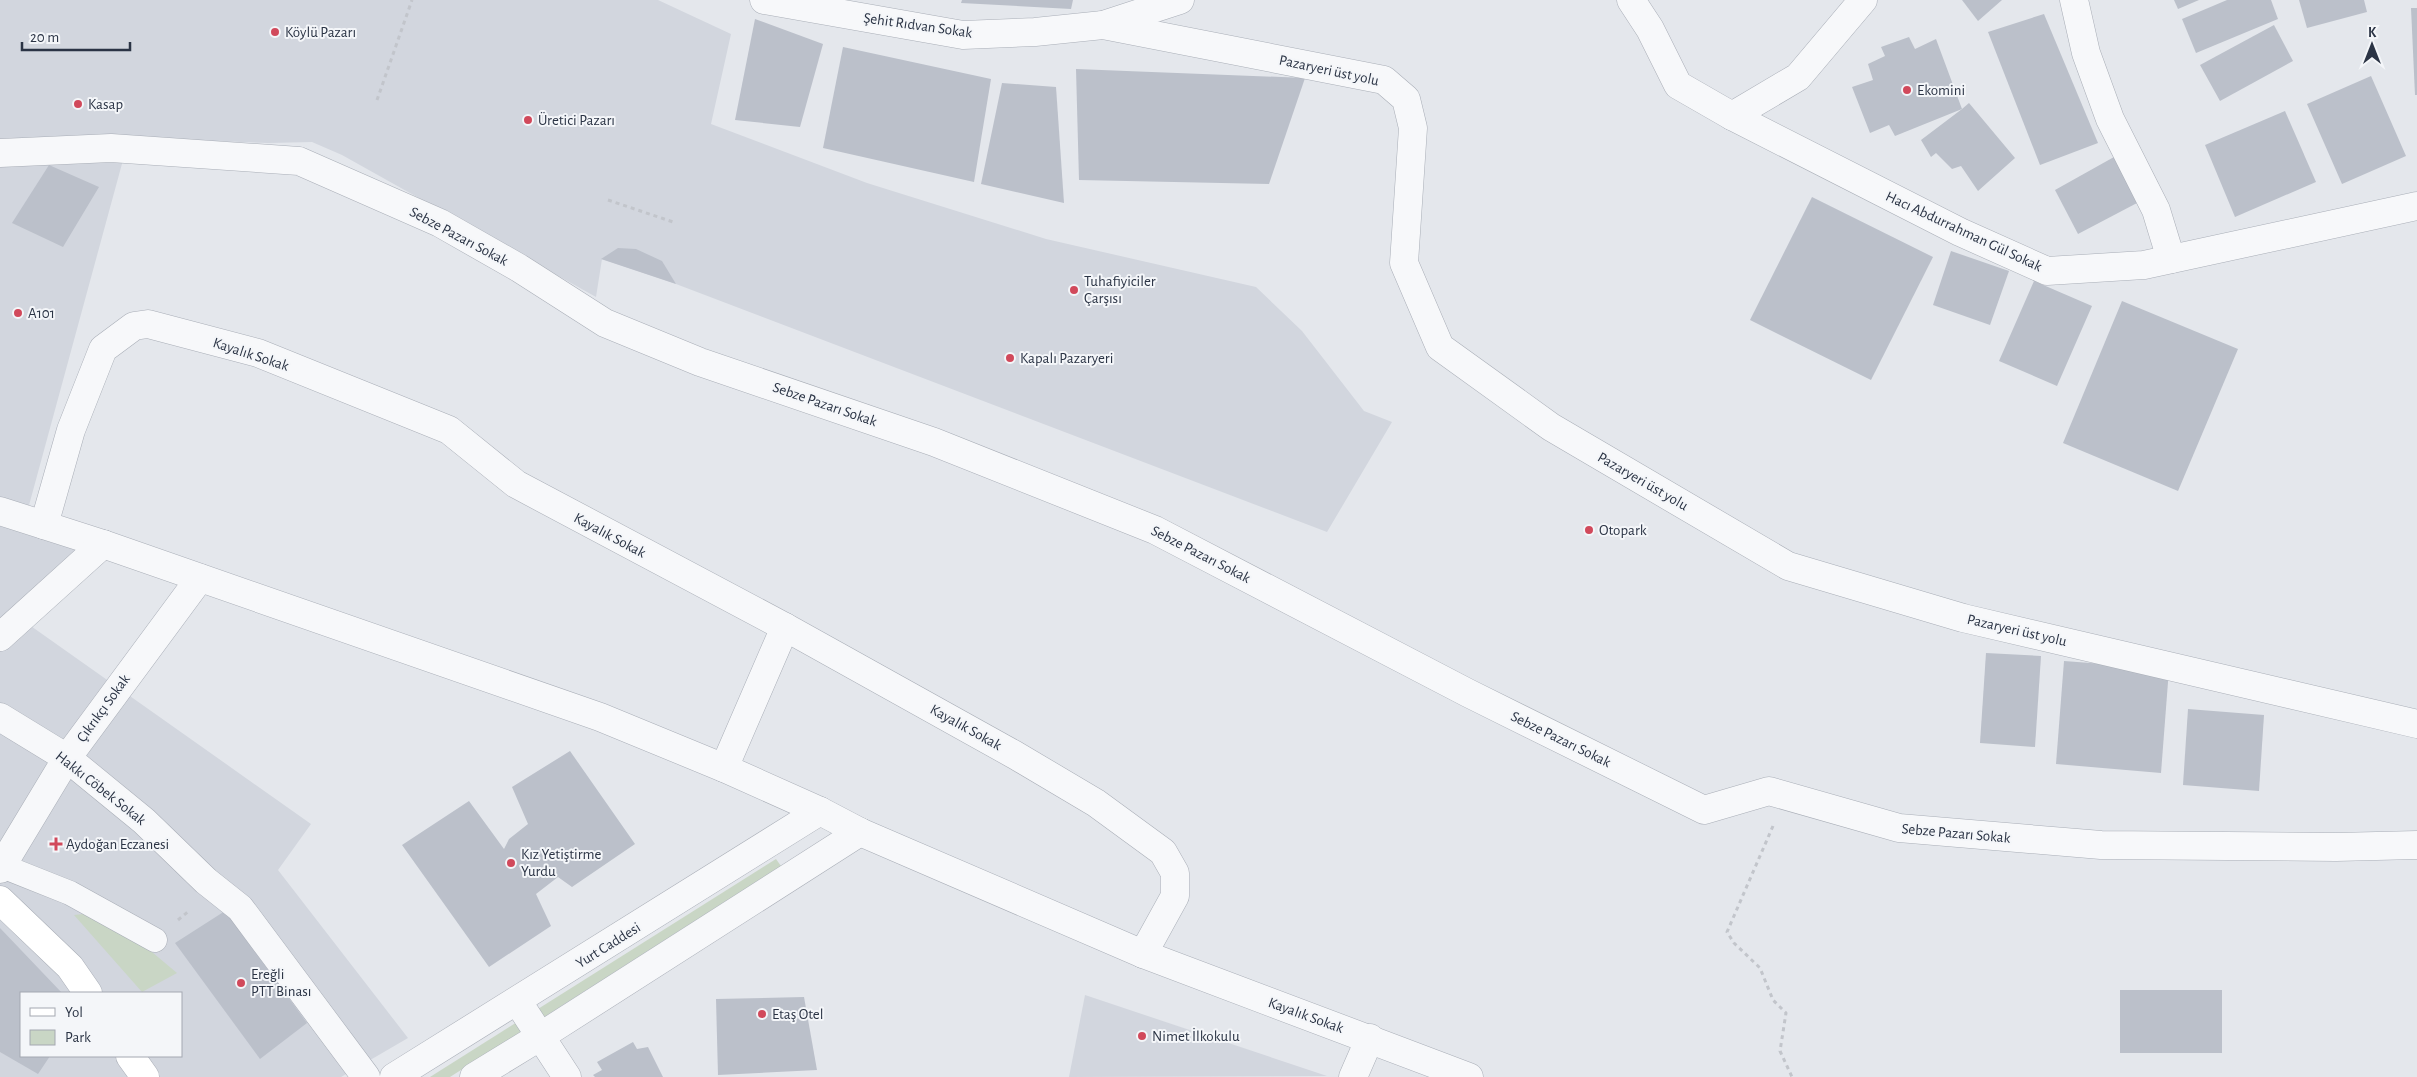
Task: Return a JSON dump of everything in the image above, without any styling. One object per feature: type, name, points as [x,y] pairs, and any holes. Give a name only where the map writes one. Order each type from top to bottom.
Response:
[{"type":"main road","points":[[0,900],[70,967],[87,992]]},
{"type":"main road","points":[[131,1057],[144,1077]]},
{"type":"street","name":"Şehit Rıdvan Sokak","points":[[764,0],[963,35],[1035,32],[1103,25]]},
{"type":"street","points":[[1103,25],[1180,0]]},
{"type":"street","name":"Hacı Abdurrahman Gül Sokak","points":[[1631,0],[1650,29],[1678,85],[1732,116],[1960,232],[2047,271],[2144,265],[2417,206]]},
{"type":"street","points":[[1732,116],[1798,77],[1863,0]]},
{"type":"street","points":[[2074,0],[2086,53],[2110,119],[2156,210],[2171,259]]},
{"type":"street","name":"Pazaryeri üst yolu","points":[[1103,25],[1384,80],[1406,99],[1414,128],[1404,263],[1440,347],[1550,427],[1788,566],[1963,618],[2417,724]]},
{"type":"street","name":"Sebze Pazarı Sokak","points":[[0,153],[111,148],[299,161],[440,223],[519,268],[605,323],[700,362],[934,442],[1155,530],[1468,693],[1704,810],[1769,790],[1899,828],[2092,844],[2327,847],[2417,845]]},
{"type":"street","name":"Kayalık Sokak","points":[[44,526],[71,430],[103,349],[134,326],[148,324],[258,353],[449,430],[516,484],[786,627],[1023,759],[1096,803],[1163,852],[1175,873],[1175,896],[1143,954]]},
{"type":"street","name":"Kayalık Sokak","points":[[0,511],[103,544],[600,717],[724,768],[820,811],[860,832],[1143,954],[1370,1038],[1469,1077]]},
{"type":"street","points":[[0,636],[103,544]]},
{"type":"street","name":"Çıkrıkçı Sokak","points":[[1,868],[67,758],[200,578]]},
{"type":"street","points":[[724,768],[786,627]]},
{"type":"street","name":"Hakkı Cöbek Sokak","points":[[0,717],[67,758],[144,821],[215,888],[240,908],[366,1077]]},
{"type":"street","name":"Yurt Caddesi","points":[[394,1077],[518,1002],[820,811]]},
{"type":"street","points":[[474,1077],[860,832]]},
{"type":"street","points":[[1,868],[70,892],[155,940]]},
{"type":"street","points":[[518,1002],[566,1077]]},
{"type":"street","points":[[1354,1077],[1370,1038]]},
{"type":"path","points":[[377,100],[412,0]]},
{"type":"path","points":[[608,200],[676,223]]},
{"type":"path","points":[[1786,795],[1727,932],[1734,943],[1760,968],[1773,1000],[1786,1013],[1780,1052],[1792,1077]]},
{"type":"path","points":[[155,940],[215,888]]},
{"type":"shaded area","points":[[0,0],[658,0],[731,34],[711,124],[867,183],[1046,239],[1256,287],[1302,331],[1364,411],[1392,422],[1327,532],[676,284],[602,259],[596,297],[342,155],[312,142],[268,143],[129,138],[22,531],[102,554],[28,624],[311,824],[278,870],[408,1038],[341,1077],[0,1077]]},
{"type":"shaded area","name":"Nimet İlkokulu","points":[[1085,995],[1327,1076],[1069,1077]]},
{"type":"green space","points":[[776,859],[781,866],[450,1077],[430,1077]]},
{"type":"green space","points":[[83,914],[140,942],[177,973],[142,992],[74,915]]},
{"type":"building","points":[[962,0],[1073,0],[1071,9],[961,3]]},
{"type":"building","points":[[1962,0],[2002,0],[1978,21]]},
{"type":"building","points":[[2174,0],[2199,0],[2178,9]]},
{"type":"building","points":[[2227,0],[2271,0],[2278,19],[2196,53],[2182,19]]},
{"type":"building","points":[[2299,0],[2364,0],[2367,12],[2307,28]]},
{"type":"building","points":[[2411,8],[2417,8],[2417,95],[2415,95]]},
{"type":"building","points":[[2044,14],[2098,143],[2040,165],[1988,32]]},
{"type":"building","points":[[755,19],[823,44],[800,127],[735,120]]},
{"type":"building","points":[[2274,25],[2293,61],[2220,101],[2200,65]]},
{"type":"building","points":[[1909,37],[1915,49],[1936,39],[1962,109],[1895,136],[1889,125],[1870,133],[1852,87],[1873,80],[1868,64],[1885,56],[1881,47]]},
{"type":"building","points":[[843,47],[991,79],[974,182],[823,148]]},
{"type":"building","points":[[1076,69],[1305,78],[1269,184],[1079,180]]},
{"type":"building","points":[[2371,76],[2406,156],[2342,184],[2307,104]]},
{"type":"building","points":[[1002,83],[1056,87],[1064,203],[981,184]]},
{"type":"building","points":[[1969,103],[2015,158],[1978,191],[1961,166],[1952,169],[1936,153],[1931,157],[1921,140]]},
{"type":"building","points":[[2285,111],[2316,182],[2235,217],[2205,145]]},
{"type":"building","points":[[2114,157],[2137,203],[2078,234],[2055,190]]},
{"type":"building","points":[[49,165],[99,187],[63,247],[12,223]]},
{"type":"building","points":[[1812,197],[1933,257],[1871,380],[1750,320]]},
{"type":"building","points":[[618,248],[636,249],[662,261],[676,284],[601,259]]},
{"type":"building","points":[[1951,251],[2009,271],[1990,325],[1933,305]]},
{"type":"building","points":[[2034,281],[2092,306],[2057,386],[1999,361]]},
{"type":"building","points":[[2122,301],[2238,349],[2178,491],[2063,443]]},
{"type":"building","points":[[1986,653],[2041,656],[2035,747],[1980,743]]},
{"type":"building","points":[[2064,661],[2169,669],[2161,773],[2056,764]]},
{"type":"building","points":[[2188,709],[2264,715],[2259,791],[2183,785]]},
{"type":"building","name":"Kız Yetiştirme Yurdu","points":[[570,751],[635,844],[572,887],[558,877],[536,894],[551,926],[489,967],[402,845],[469,801],[504,849],[509,839],[528,824],[512,787]]},
{"type":"building","name":"Ereğli PTT Binası","points":[[225,911],[307,1023],[260,1059],[175,943]]},
{"type":"building","points":[[0,928],[61,992],[20,992],[20,1057],[49,1057],[38,1074],[0,1052]]},
{"type":"building","points":[[2120,990],[2222,990],[2222,1053],[2120,1053]]},
{"type":"building","points":[[804,997],[817,1070],[718,1075],[716,999]]},
{"type":"building","points":[[633,1042],[637,1049],[648,1047],[663,1077],[595,1077],[593,1075],[602,1070],[597,1062]]},
{"type":"place","name":"Köylü Pazarı","points":[[275,32]]},
{"type":"place","name":"Ekomini","points":[[1907,90]]},
{"type":"place","name":"Kasap","points":[[78,104]]},
{"type":"place","name":"Üretici Pazarı","points":[[528,120]]},
{"type":"place","name":"Tuhafiyiciler Çarşısı","points":[[1074,290]]},
{"type":"place","name":"A101","points":[[18,313]]},
{"type":"place","name":"Kapalı Pazaryeri","points":[[1010,358]]},
{"type":"place","name":"Otopark","points":[[1589,530]]},
{"type":"place","name":"Aydoğan Eczanesi","points":[[56,844]]},
{"type":"place","name":"Kız Yetiştirme Yurdu","points":[[511,863]]},
{"type":"place","name":"Ereğli PTT Binası","points":[[241,983]]},
{"type":"place","name":"Etaş Otel","points":[[762,1014]]},
{"type":"place","name":"Nimet İlkokulu","points":[[1142,1036]]}]
